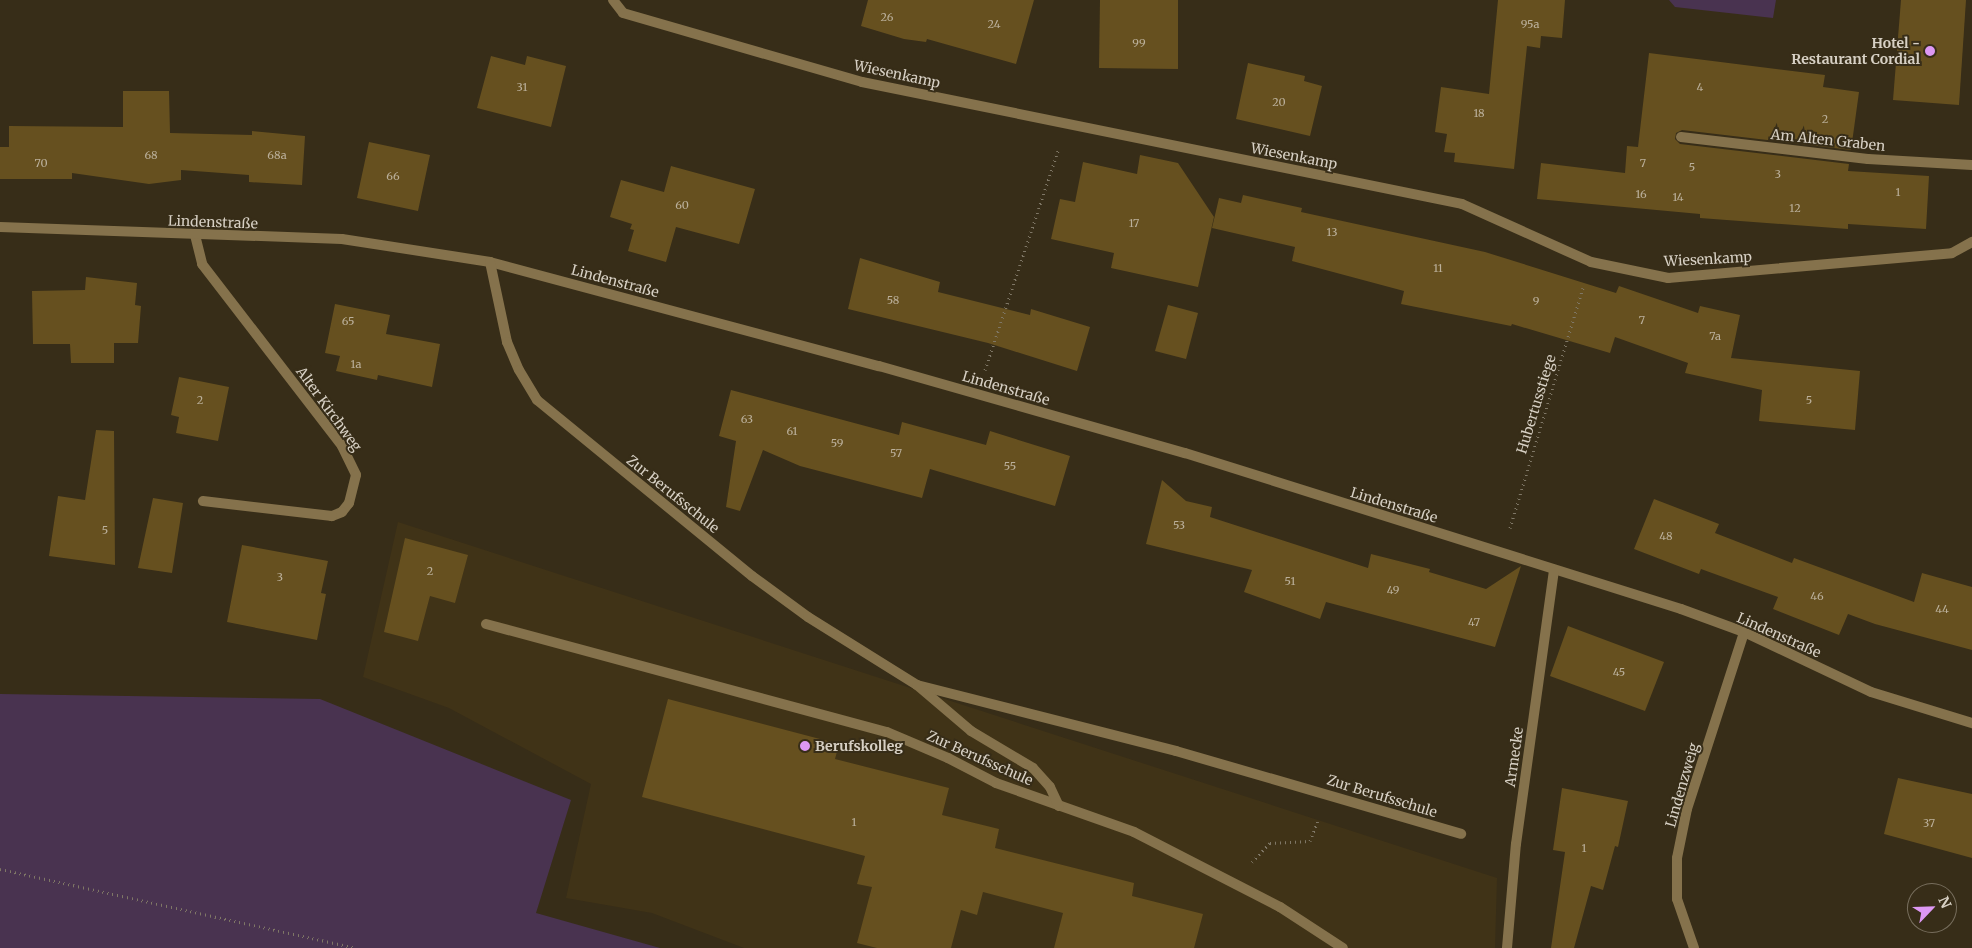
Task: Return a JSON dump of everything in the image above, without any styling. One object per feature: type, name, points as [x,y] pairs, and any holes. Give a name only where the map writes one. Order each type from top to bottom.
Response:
[{"type":"street","name":"Wiesenkamp","points":[[614,0],[623,13],[862,82],[1462,204],[1591,262],[1668,278],[1952,253],[1972,242]]},
{"type":"street","name":"Am Alten Graben","points":[[1681,137],[1868,159],[1972,165]]},
{"type":"street","name":"Lindenstraße","points":[[0,227],[342,239],[490,262],[977,394],[1185,454],[1681,609],[1744,632],[1871,692],[1972,723]]},
{"type":"street","name":"Alter Kirchweg","points":[[196,235],[202,264],[342,446],[356,475],[349,503],[342,512],[332,516],[203,501]]},
{"type":"street","name":"Zur Berufsschule","points":[[490,262],[507,342],[519,370],[537,400],[752,576],[808,617],[917,685],[971,731],[1033,768],[1050,787],[1059,806]]},
{"type":"street","name":"Armecke","points":[[1506,948],[1516,844],[1554,570]]},
{"type":"street","name":"Zur Berufsschule","points":[[486,624],[886,732],[948,758],[996,783],[1134,832],[1233,882],[1343,948]]},
{"type":"street","name":"Lindenzweig","points":[[1694,948],[1678,899],[1677,858],[1687,809],[1744,632]]},
{"type":"street","name":"Zur Berufsschule","points":[[917,685],[1328,794],[1461,834]]},
{"type":"path","points":[[977,394],[1068,124]]},
{"type":"path","name":"Hubertusstiege","points":[[1502,553],[1591,262]]},
{"type":"path","points":[[1233,882],[1270,843],[1310,841],[1328,794]]},
{"type":"path","points":[[0,869],[356,948]]},
{"type":"shaded area","points":[[1669,0],[1776,0],[1773,18],[1675,7]]},
{"type":"shaded area","name":"Berufskolleg","points":[[398,522],[1497,878],[1495,948],[744,948],[652,913],[566,898],[591,784],[449,708],[363,677]]},
{"type":"shaded area","points":[[0,694],[320,699],[571,800],[536,913],[660,948],[0,948]]},
{"type":"building","points":[[868,0],[1034,0],[1016,64],[927,39],[926,42],[904,39],[861,26]]},
{"type":"building","points":[[1100,0],[1178,0],[1178,69],[1099,68]]},
{"type":"building","points":[[1498,0],[1565,0],[1562,38],[1541,36],[1540,48],[1527,46],[1514,169],[1454,162],[1455,153],[1444,152],[1447,134],[1435,132],[1441,87],[1489,94]]},
{"type":"building","name":"Hotel - Restaurant Cordial","points":[[1901,0],[1966,0],[1959,105],[1893,100]]},
{"type":"building","points":[[1649,53],[1825,75],[1823,87],[1859,92],[1851,150],[1682,130],[1676,133],[1675,139],[1680,144],[1849,164],[1848,171],[1929,176],[1926,229],[1848,224],[1848,229],[1700,218],[1700,214],[1537,199],[1541,163],[1625,173],[1627,146],[1638,147]]},
{"type":"building","points":[[491,56],[525,65],[527,56],[566,66],[551,127],[477,108]]},
{"type":"building","points":[[1248,63],[1305,76],[1304,81],[1322,86],[1310,136],[1236,119]]},
{"type":"building","points":[[123,91],[169,91],[170,133],[252,135],[252,131],[305,136],[302,185],[249,182],[249,175],[181,170],[181,180],[149,184],[72,173],[72,179],[0,179],[0,147],[9,147],[9,126],[123,127]]},
{"type":"building","points":[[369,142],[430,155],[418,211],[357,198]]},
{"type":"building","points":[[1140,155],[1178,163],[1214,217],[1198,287],[1111,268],[1114,253],[1051,239],[1060,199],[1075,202],[1083,162],[1137,174]]},
{"type":"building","points":[[671,166],[755,189],[739,244],[676,227],[666,262],[628,251],[634,230],[630,229],[632,224],[610,217],[621,180],[664,192]]},
{"type":"building","points":[[1243,195],[1302,208],[1301,212],[1485,252],[1616,293],[1619,286],[1698,313],[1700,306],[1740,315],[1731,358],[1860,371],[1855,430],[1759,421],[1762,390],[1685,373],[1688,363],[1615,337],[1610,353],[1512,324],[1511,326],[1401,304],[1404,291],[1292,261],[1295,247],[1212,228],[1219,198],[1241,203]]},
{"type":"building","points":[[860,258],[940,282],[938,292],[1030,315],[1031,309],[1090,327],[1077,371],[988,343],[848,309]]},
{"type":"building","points":[[86,277],[137,283],[135,305],[141,306],[138,343],[114,343],[114,363],[71,363],[70,344],[33,344],[32,291],[85,290]]},
{"type":"building","points":[[335,304],[390,315],[386,334],[440,344],[432,387],[378,375],[377,380],[336,371],[340,356],[325,353]]},
{"type":"building","points":[[1168,305],[1198,313],[1186,359],[1155,351]]},
{"type":"building","points":[[179,377],[229,387],[218,441],[176,433],[179,417],[171,415]]},
{"type":"building","points":[[731,390],[899,435],[902,422],[986,445],[990,431],[1070,456],[1055,506],[930,469],[922,498],[800,466],[763,450],[740,511],[726,507],[736,441],[719,436]]},
{"type":"building","points":[[96,430],[114,431],[115,565],[49,556],[58,496],[85,500]]},
{"type":"building","points":[[1162,480],[1186,501],[1212,507],[1210,517],[1368,568],[1371,554],[1430,569],[1429,572],[1486,589],[1521,566],[1495,647],[1326,602],[1320,619],[1244,592],[1252,570],[1146,544]]},
{"type":"building","points":[[153,498],[183,503],[172,573],[138,568]]},
{"type":"building","points":[[1654,499],[1719,524],[1715,533],[1792,563],[1794,558],[1914,602],[1922,573],[1972,587],[1972,650],[1875,624],[1848,614],[1839,635],[1773,609],[1778,597],[1701,569],[1699,574],[1634,549]]},
{"type":"building","points":[[405,538],[468,555],[455,603],[430,596],[418,641],[384,632]]},
{"type":"building","points":[[242,545],[328,561],[321,593],[326,594],[317,640],[227,622]]},
{"type":"building","points":[[1568,626],[1664,662],[1645,711],[1550,676]]},
{"type":"building","points":[[668,699],[839,744],[835,759],[949,788],[942,815],[999,829],[995,848],[1134,883],[1132,896],[1203,914],[1194,948],[1054,948],[1063,913],[983,892],[977,915],[961,910],[951,948],[877,948],[857,943],[872,887],[857,884],[865,856],[642,797]]},
{"type":"building","points":[[1898,778],[1972,794],[1972,858],[1884,834]]},
{"type":"building","points":[[1562,788],[1628,801],[1618,847],[1615,846],[1603,890],[1591,886],[1574,948],[1551,948],[1565,852],[1553,850]]},
{"type":"place","name":"Hotel - Restaurant Cordial","points":[[1930,51]]},
{"type":"place","name":"Berufskolleg","points":[[805,746]]}]
